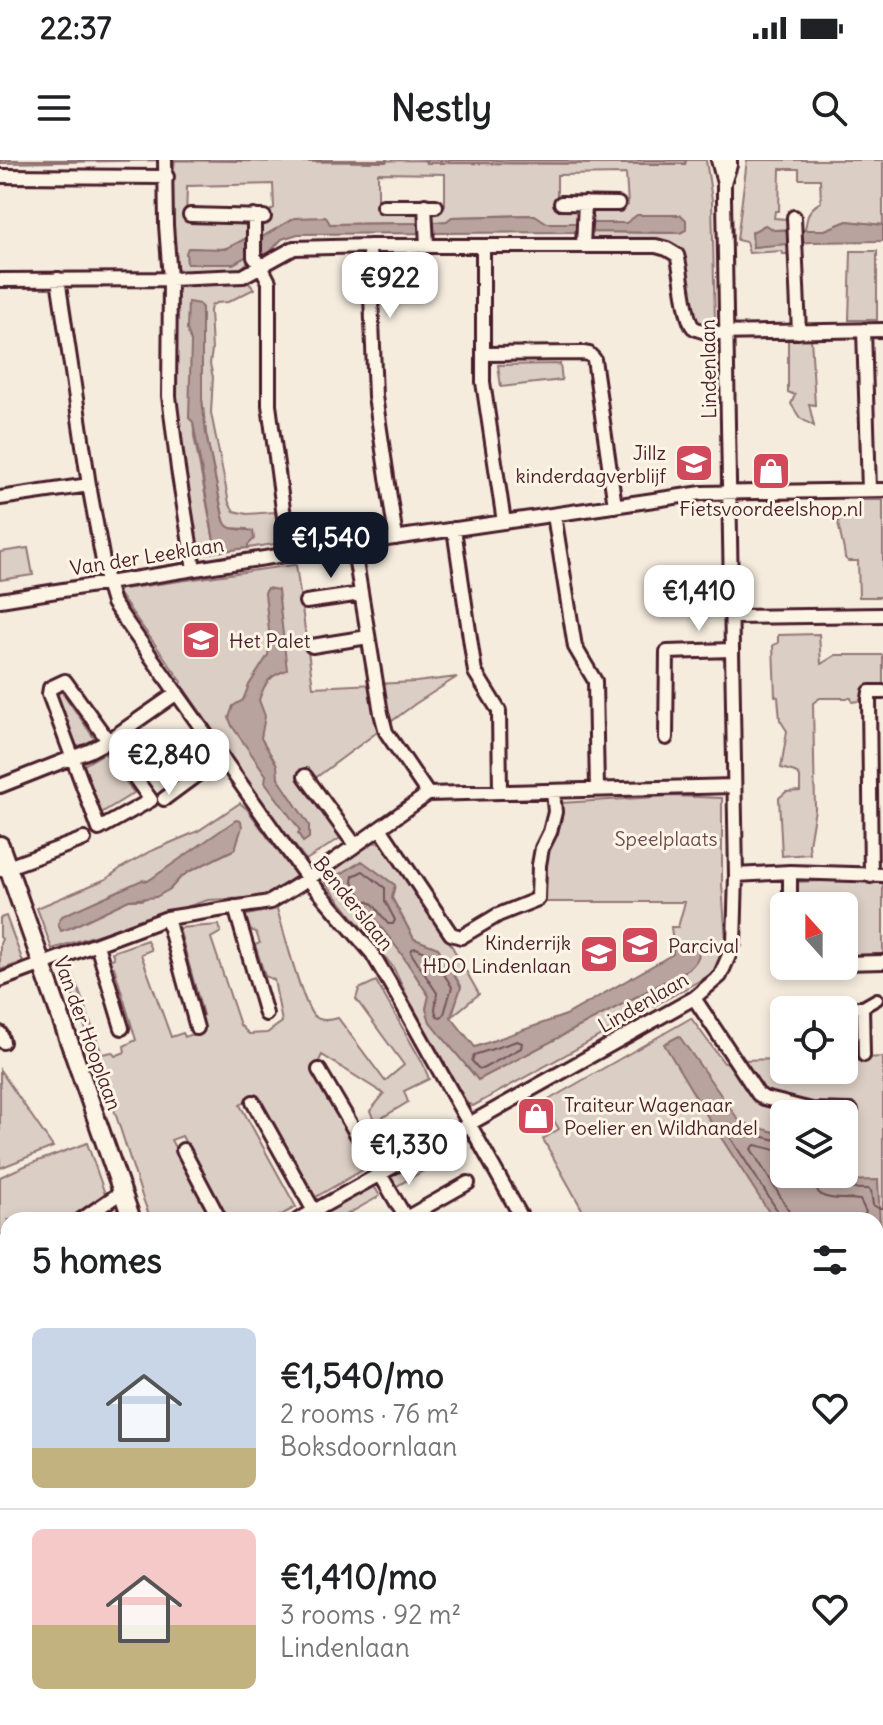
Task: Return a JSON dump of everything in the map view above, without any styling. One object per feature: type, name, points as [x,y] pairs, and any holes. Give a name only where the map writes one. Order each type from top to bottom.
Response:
[{"type":"street","name":"Lindenlaan","points":[[314,1211],[694,998],[720,976],[734,944],[736,875],[724,183],[718,160]]},
{"type":"street","name":"Lindenlaan","points":[[724,183],[730,160]]},
{"type":"street","points":[[165,161],[170,279],[169,396],[194,569]]},
{"type":"street","points":[[0,176],[167,177]]},
{"type":"street","points":[[561,203],[618,204]]},
{"type":"street","points":[[583,240],[585,203]]},
{"type":"street","points":[[383,206],[429,208],[426,242]]},
{"type":"street","points":[[190,215],[259,216],[254,233],[257,261],[269,282],[269,405],[289,554]]},
{"type":"street","points":[[795,222],[799,332]]},
{"type":"street","points":[[0,280],[243,276],[257,261],[294,248],[426,242],[483,247],[583,240],[656,246],[677,255],[687,314],[696,329],[712,333],[883,330]]},
{"type":"street","points":[[369,246],[375,396],[396,538]]},
{"type":"street","points":[[483,247],[483,382],[504,522]]},
{"type":"street","name":"Benderslaan","points":[[58,279],[89,485],[113,603],[308,879],[377,961],[518,1212]]},
{"type":"street","points":[[864,330],[869,490]]},
{"type":"street","points":[[483,354],[583,353],[594,359],[615,506]]},
{"type":"street","points":[[0,498],[89,485]]},
{"type":"street","name":"Van der Leeklaan","points":[[0,600],[702,493],[883,490]]},
{"type":"street","points":[[554,515],[575,647],[595,681],[597,790]]},
{"type":"street","points":[[454,529],[475,672],[499,711],[500,792]]},
{"type":"street","points":[[353,544],[386,732],[428,794]]},
{"type":"street","points":[[306,602],[361,594]]},
{"type":"street","points":[[732,617],[883,615]]},
{"type":"street","points":[[312,646],[368,637]]},
{"type":"street","points":[[666,738],[667,652],[731,650]]},
{"type":"street","points":[[65,681],[108,741],[151,800],[99,829],[49,694],[50,688],[65,681]]},
{"type":"street","points":[[736,875],[790,872],[877,876],[876,692]]},
{"type":"street","points":[[0,786],[73,759],[108,741],[177,693]]},
{"type":"street","points":[[164,799],[222,756]]},
{"type":"street","points":[[305,776],[355,845]]},
{"type":"street","points":[[0,980],[167,918],[270,902],[308,879],[428,794],[734,786]]},
{"type":"street","points":[[380,828],[451,934],[461,937],[498,915],[538,899],[542,848],[555,812],[553,791]]},
{"type":"street","points":[[4,869],[84,839]]},
{"type":"street","name":"Van der Hooplaan","points":[[0,845],[4,869],[43,966],[131,1212]]},
{"type":"street","points":[[790,872],[790,892]]},
{"type":"street","points":[[235,907],[266,1014]]},
{"type":"street","points":[[167,918],[197,1028]]},
{"type":"street","points":[[97,945],[122,1028]]},
{"type":"street","points":[[858,963],[883,962]]},
{"type":"street","points":[[694,998],[758,1094],[772,1100]]},
{"type":"street","points":[[858,1007],[877,999]]},
{"type":"street","points":[[863,1007],[864,1056]]},
{"type":"street","points":[[319,1070],[402,1212]]},
{"type":"street","points":[[253,1102],[314,1211]]},
{"type":"street","points":[[183,1150],[216,1212]]},
{"type":"street","points":[[418,1212],[468,1183]]},
{"type":"street","points":[[93,1212],[123,1191]]},
{"type":"green space","points":[[175,160],[685,164],[686,160],[706,160],[712,200],[715,322],[705,325],[696,320],[686,263],[681,254],[588,240],[588,232],[680,233],[626,223],[587,223],[587,212],[591,208],[628,205],[626,174],[557,175],[557,204],[582,207],[582,223],[547,223],[534,215],[452,217],[447,221],[430,223],[429,213],[445,205],[445,174],[378,173],[378,210],[417,209],[422,212],[422,223],[330,224],[257,240],[261,217],[274,208],[273,184],[187,186],[186,220],[242,219],[247,224],[247,238],[231,246],[215,250],[188,248],[233,264],[247,256],[247,263],[239,271],[181,271],[173,259],[172,184]]},
{"type":"green space","points":[[747,160],[883,160],[883,225],[847,221],[825,230],[805,230],[809,213],[821,202],[820,179],[799,179],[799,169],[780,169],[779,211],[775,211],[774,218],[786,219],[788,229],[774,230],[754,247],[793,242],[793,250],[789,254],[782,251],[749,253],[746,242],[737,240]]},
{"type":"green space","points":[[851,251],[877,251],[877,320],[849,320]]},
{"type":"green space","points":[[249,283],[254,289],[228,302],[211,306],[211,413],[229,503],[234,511],[247,514],[275,512],[281,543],[248,548],[247,529],[225,525],[202,399],[202,309],[187,329],[191,342],[194,436],[216,552],[199,555],[176,429],[174,288],[179,284]]},
{"type":"green space","points":[[788,338],[811,338],[815,405],[809,404],[814,426],[800,418],[791,404],[795,395],[788,392]]},
{"type":"green space","points":[[560,364],[562,380],[501,387],[498,365]]},
{"type":"green space","points":[[859,500],[883,500],[883,597],[859,597],[858,561],[845,558],[838,520],[859,519]]},
{"type":"green space","points":[[28,548],[33,575],[0,580],[0,552]]},
{"type":"green space","points":[[296,565],[313,687],[457,677],[415,704],[310,782],[342,837],[306,860],[267,809],[116,590]]},
{"type":"green space","points":[[819,634],[821,664],[836,655],[883,655],[883,685],[870,685],[859,701],[820,698],[813,703],[815,809],[810,854],[782,856],[779,798],[786,792],[800,791],[800,777],[781,768],[787,731],[780,720],[778,697],[775,696],[773,645],[778,643],[778,635]]},
{"type":"green space","points":[[60,689],[96,741],[79,751],[53,693]]},
{"type":"green space","points":[[105,753],[134,793],[101,813],[84,765]]},
{"type":"green space","name":"Speelplaats","points":[[673,796],[722,798],[726,942],[713,973],[473,1106],[467,1103],[393,967],[320,876],[368,842],[383,843],[450,943],[479,994],[451,1017],[461,986],[438,948],[414,939],[392,898],[367,909],[429,996],[426,1009],[478,1080],[689,969],[699,948],[673,943],[671,927],[678,927],[685,902],[545,902],[548,848],[556,833],[561,803]]},
{"type":"green space","points":[[240,803],[296,876],[271,893],[253,898],[208,900],[52,949],[37,908],[106,879],[149,852],[198,831]],"holes":[[[235,849],[188,872],[170,889],[141,900],[129,900],[148,881],[163,872]]]},
{"type":"green space","points":[[883,879],[883,957],[858,957],[858,892],[792,892],[792,882]]},
{"type":"green space","points":[[277,909],[309,1010],[323,1020],[338,1018],[385,1081],[404,1065],[356,999],[359,989],[376,981],[429,1079],[404,1091],[408,1102],[375,1122],[370,1111],[384,1094],[322,1055],[314,1071],[366,1168],[307,1202],[249,1099],[240,1105],[296,1207],[287,1212],[222,1212],[182,1136],[171,1140],[209,1212],[148,1212],[102,1072],[64,972],[71,969],[102,1054],[112,1052],[115,1056],[125,1052],[124,1046],[136,1040],[114,967],[111,967],[109,960],[114,958],[112,952],[147,940],[151,950],[141,954],[171,1037],[183,1033],[185,1037],[195,1033],[190,1017],[203,1015],[179,928],[219,925],[221,932],[211,938],[240,1025],[249,1034],[267,1033],[282,1022],[274,980],[265,976],[255,945],[260,943],[256,932],[250,930],[242,916]]},
{"type":"green space","points":[[6,916],[23,962],[0,970],[0,918]]},
{"type":"green space","points":[[691,1018],[724,1063],[770,1059],[770,1084],[858,1084],[858,1058],[883,1057],[883,1212],[584,1212],[543,1139],[559,1129],[543,1103]]},
{"type":"green space","points":[[0,1070],[53,1147],[0,1168]]},
{"type":"green space","points":[[458,1138],[463,1148],[395,1187],[389,1176]]},
{"type":"green space","points":[[87,1143],[105,1194],[79,1212],[0,1212],[0,1177]]},
{"type":"green space","points":[[374,1186],[380,1196],[351,1212],[326,1212]]},
{"type":"water","points":[[0,160],[175,160],[0,163]]},
{"type":"water","points":[[175,160],[387,160],[386,162]]},
{"type":"water","points":[[424,160],[686,160],[685,164],[427,163]]},
{"type":"water","points":[[535,215],[547,223],[582,223],[581,232],[298,234],[282,239],[269,253],[247,256],[233,264],[187,264],[188,248],[225,249],[247,238],[257,240],[294,218],[326,217],[330,224],[422,223],[447,221],[452,217]]},
{"type":"water","points":[[637,215],[681,215],[686,220],[686,230],[680,233],[588,232],[587,223],[626,223]]},
{"type":"water","points":[[847,221],[883,225],[883,241],[753,247],[752,232],[765,225],[774,230],[825,230]]},
{"type":"water","points":[[188,302],[199,304],[202,308],[202,399],[223,517],[230,528],[253,531],[254,539],[248,548],[216,552],[193,422],[189,418],[191,342],[187,329]]},
{"type":"water","points":[[267,588],[278,590],[287,670],[272,677],[261,694],[259,700],[265,716],[261,738],[277,765],[278,778],[309,825],[309,838],[303,842],[298,833],[300,831],[265,782],[266,775],[229,718],[233,706],[243,700],[268,655]]},
{"type":"water","points":[[236,820],[241,821],[242,827],[235,849],[188,872],[156,897],[129,900],[61,931],[58,924],[62,916],[142,880],[148,881]]},
{"type":"water","points":[[362,861],[395,885],[392,898],[414,939],[438,948],[461,987],[451,1017],[475,1047],[566,1015],[673,954],[673,943],[699,948],[698,957],[689,969],[478,1080],[430,1022],[426,1009],[429,996],[401,953],[367,909],[361,909],[339,875]]},
{"type":"water","points":[[679,1036],[740,1122],[770,1131],[770,1188],[858,1188],[858,1180],[878,1180],[879,1212],[769,1212],[664,1044]]},
{"type":"place","name":"Jillz kinderdagverblijf","points":[[694,463]]},
{"type":"place","name":"Fietsvoordeelshop.nl","points":[[771,471]]},
{"type":"place","name":"Het Palet","points":[[201,640]]},
{"type":"place","name":"Parcival","points":[[640,945]]},
{"type":"place","name":"Kinderrijk HDO Lindenlaan","points":[[599,954]]},
{"type":"place","name":"Traiteur Wagenaar Poelier en Wildhandel","points":[[536,1116]]}]
